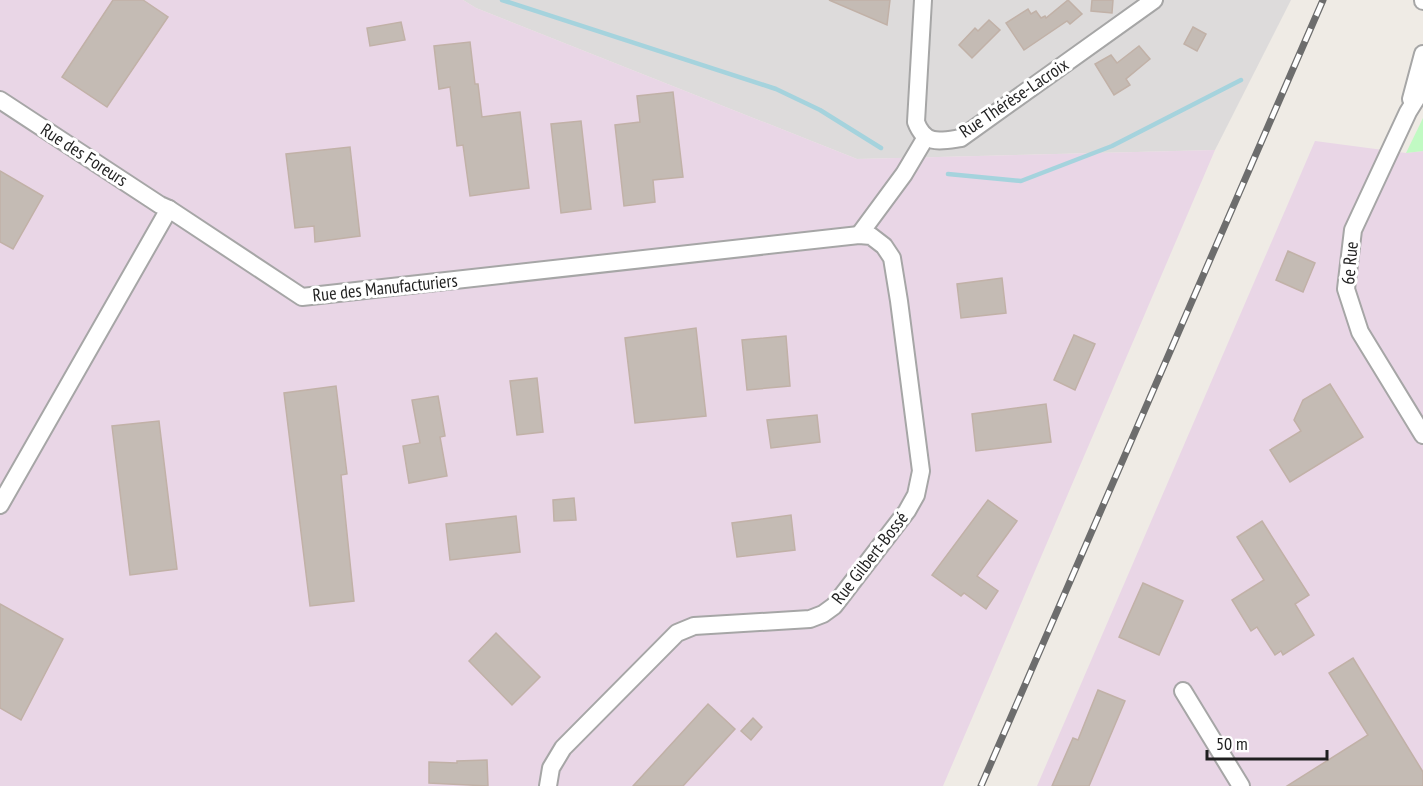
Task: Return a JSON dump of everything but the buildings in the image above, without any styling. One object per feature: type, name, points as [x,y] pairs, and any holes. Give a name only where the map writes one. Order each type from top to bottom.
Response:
[{"type":"street","points":[[859,235],[904,174],[926,137],[916,122],[924,0]]},
{"type":"street","name":"Rue Thérèse-Lacroix","points":[[926,137],[938,142],[961,138],[1154,0]]},
{"type":"street","points":[[1408,112],[1423,54]]},
{"type":"street","name":"6e Rue","points":[[1423,88],[1408,112],[1353,230],[1346,289],[1360,332],[1423,435]]},
{"type":"street","name":"Rue des Foreurs","points":[[0,100],[169,209]]},
{"type":"street","points":[[0,505],[169,209]]},
{"type":"street","name":"Rue des Manufacturiers","points":[[169,209],[302,297],[859,235]]},
{"type":"street","name":"Rue Gilbert-Bossé","points":[[548,786],[551,768],[563,748],[677,633],[694,626],[810,619],[823,614],[834,606],[907,511],[916,495],[921,471],[892,258],[884,246],[872,236],[859,235]]},
{"type":"street","points":[[1184,691],[1241,786]]},
{"type":"shaded area","points":[[0,0],[463,0],[476,8],[857,159],[1215,150],[943,786],[0,786]]},
{"type":"shaded area","points":[[463,0],[1291,0],[1215,150],[857,159],[476,8]]},
{"type":"shaded area","points":[[1315,141],[1406,153],[1423,151],[1423,786],[1037,786]]},
{"type":"green space","points":[[1423,118],[1423,151],[1406,153]]},
{"type":"waterway","points":[[502,0],[776,89],[820,110],[881,148]]},
{"type":"waterway","points":[[948,174],[1021,181],[1112,146],[1241,80]]},
{"type":"railway","points":[[981,786],[1323,0]]}]
